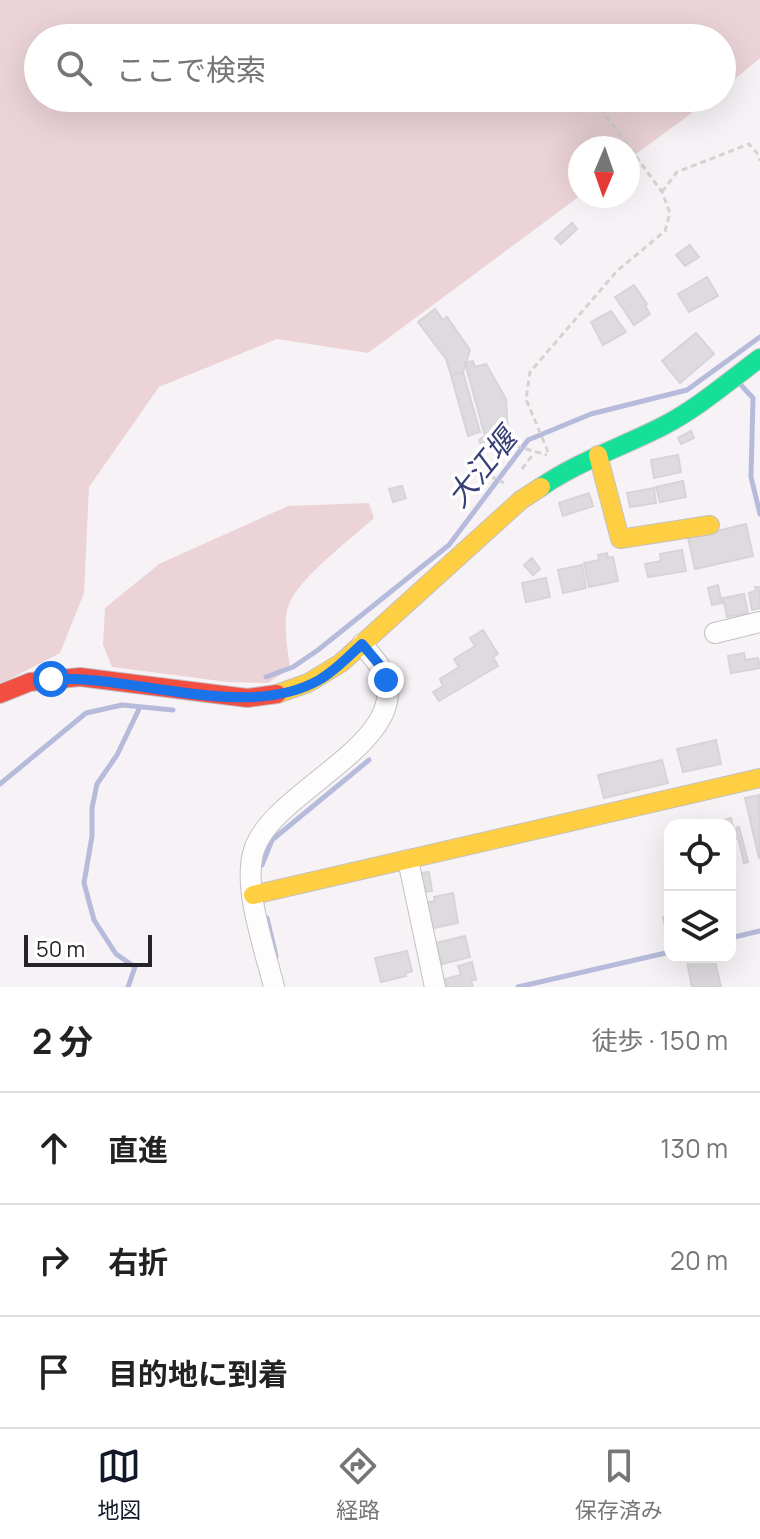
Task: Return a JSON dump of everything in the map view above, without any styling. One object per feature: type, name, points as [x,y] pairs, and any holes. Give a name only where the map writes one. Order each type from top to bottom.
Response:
[{"type":"street","points":[[0,694],[30,682],[80,677],[220,695],[273,696],[297,690],[320,679],[362,644],[521,500],[565,470],[665,425],[760,358]]},
{"type":"street","points":[[598,455],[620,539],[710,525]]},
{"type":"street","points":[[715,633],[760,622]]},
{"type":"street","points":[[274,987],[250,869],[258,839],[275,817],[354,750],[380,722],[386,710],[388,695],[383,669],[362,644]]},
{"type":"street","points":[[253,895],[760,778]]},
{"type":"street","points":[[408,860],[435,987]]},
{"type":"path","points":[[496,447],[516,446],[549,456],[526,399],[530,372],[617,271],[665,231],[670,213],[662,192],[603,112]]},
{"type":"path","points":[[662,192],[677,172],[749,144],[760,161]]},
{"type":"shaded area","points":[[0,0],[760,0],[760,58],[736,78],[736,24],[24,24],[24,112],[693,112],[640,151],[640,136],[568,136],[568,205],[368,353],[277,339],[159,387],[89,487],[84,593],[60,653],[0,684]]},
{"type":"shaded area","points":[[369,503],[374,518],[315,570],[295,593],[286,618],[290,668],[268,683],[228,682],[112,667],[103,645],[105,608],[159,564],[288,506]]},
{"type":"building","points":[[572,223],[577,229],[561,244],[555,238]]},
{"type":"building","points":[[690,245],[699,257],[685,266],[676,255]]},
{"type":"building","points":[[707,277],[718,296],[689,312],[678,294]]},
{"type":"building","points":[[634,285],[650,314],[634,325],[615,297]]},
{"type":"building","points":[[435,309],[443,320],[447,317],[470,350],[463,372],[451,375],[446,359],[418,322]]},
{"type":"building","points":[[611,311],[626,332],[603,345],[591,322]]},
{"type":"building","points":[[696,333],[714,354],[680,383],[662,361]]},
{"type":"building","points":[[473,361],[475,367],[486,364],[506,399],[508,435],[481,444],[479,440],[485,436],[465,363]]},
{"type":"building","points":[[463,372],[480,432],[468,436],[451,375]]},
{"type":"building","points":[[691,431],[694,438],[681,444],[678,438]]},
{"type":"building","points":[[678,455],[681,472],[654,478],[651,460]]},
{"type":"building","points":[[683,481],[686,497],[660,502],[656,487]]},
{"type":"building","points":[[402,486],[406,498],[393,502],[389,489]]},
{"type":"building","points":[[654,488],[656,503],[630,507],[627,493]]},
{"type":"building","points":[[589,493],[593,506],[563,516],[559,503]]},
{"type":"building","points":[[746,524],[753,556],[695,569],[688,538]]},
{"type":"building","points":[[682,550],[686,571],[648,577],[645,564],[661,561],[660,554]]},
{"type":"building","points":[[607,553],[608,558],[613,557],[618,581],[589,587],[584,563],[599,560],[598,555]]},
{"type":"building","points":[[532,558],[540,569],[533,575],[524,565]]},
{"type":"building","points":[[582,565],[586,588],[563,593],[558,570]]},
{"type":"building","points":[[546,578],[550,597],[526,602],[522,583]]},
{"type":"building","points":[[718,585],[722,603],[712,605],[708,588]]},
{"type":"building","points":[[755,587],[760,587],[760,608],[752,610],[749,593],[756,591]]},
{"type":"building","points":[[744,594],[748,613],[727,617],[723,598]]},
{"type":"building","points":[[483,630],[498,654],[493,657],[498,666],[439,701],[433,692],[443,686],[440,679],[459,667],[454,659],[475,646],[470,638]]},
{"type":"building","points":[[744,653],[745,660],[758,658],[760,668],[731,673],[728,656]]},
{"type":"building","points":[[716,740],[721,764],[683,772],[677,749]]},
{"type":"building","points":[[662,760],[668,783],[604,798],[598,775]]},
{"type":"building","points":[[759,795],[760,858],[745,798]]},
{"type":"building","points":[[739,827],[748,862],[744,863],[736,828]]},
{"type":"building","points":[[429,872],[432,891],[425,892],[419,873]]},
{"type":"building","points":[[453,893],[458,923],[429,929],[424,903],[435,901],[434,897]]},
{"type":"building","points":[[465,936],[470,957],[442,964],[436,943]]},
{"type":"building","points":[[407,951],[412,971],[405,973],[406,976],[381,982],[375,958]]},
{"type":"building","points":[[472,962],[476,980],[471,980],[473,987],[447,987],[445,979],[461,975],[458,966]]},
{"type":"building","points":[[687,963],[715,963],[721,987],[692,987]]},
{"type":"waterway","name":"大江堰","points":[[266,677],[293,667],[318,650],[449,545],[528,440],[591,414],[687,390],[760,337]]},
{"type":"waterway","points":[[740,384],[753,398],[751,477],[760,514]]},
{"type":"waterway","name":"大江堰","points":[[0,784],[86,713],[122,705],[173,710]]},
{"type":"waterway","points":[[128,987],[135,967],[116,954],[94,920],[84,883],[97,784],[117,755],[140,707]]},
{"type":"waterway","points":[[262,865],[272,840],[369,760]]},
{"type":"waterway","points":[[267,918],[276,956]]},
{"type":"waterway","points":[[736,937],[760,931]]},
{"type":"waterway","points":[[518,987],[664,953]]},
{"type":"traffic: fast","points":[[541,487],[570,469],[676,419],[760,358]]},
{"type":"traffic: slow","points":[[598,455],[620,539],[710,525]]},
{"type":"traffic: slow","points":[[277,694],[308,683],[341,663],[521,500],[541,487]]},
{"type":"traffic: slow","points":[[253,895],[760,778]]},
{"type":"traffic: jam","points":[[0,694],[30,682],[80,677],[247,698],[277,694]]},
{"type":"route","points":[[51,679],[80,677],[247,698],[273,696],[297,690],[320,679],[362,644],[383,669],[386,680]]}]
